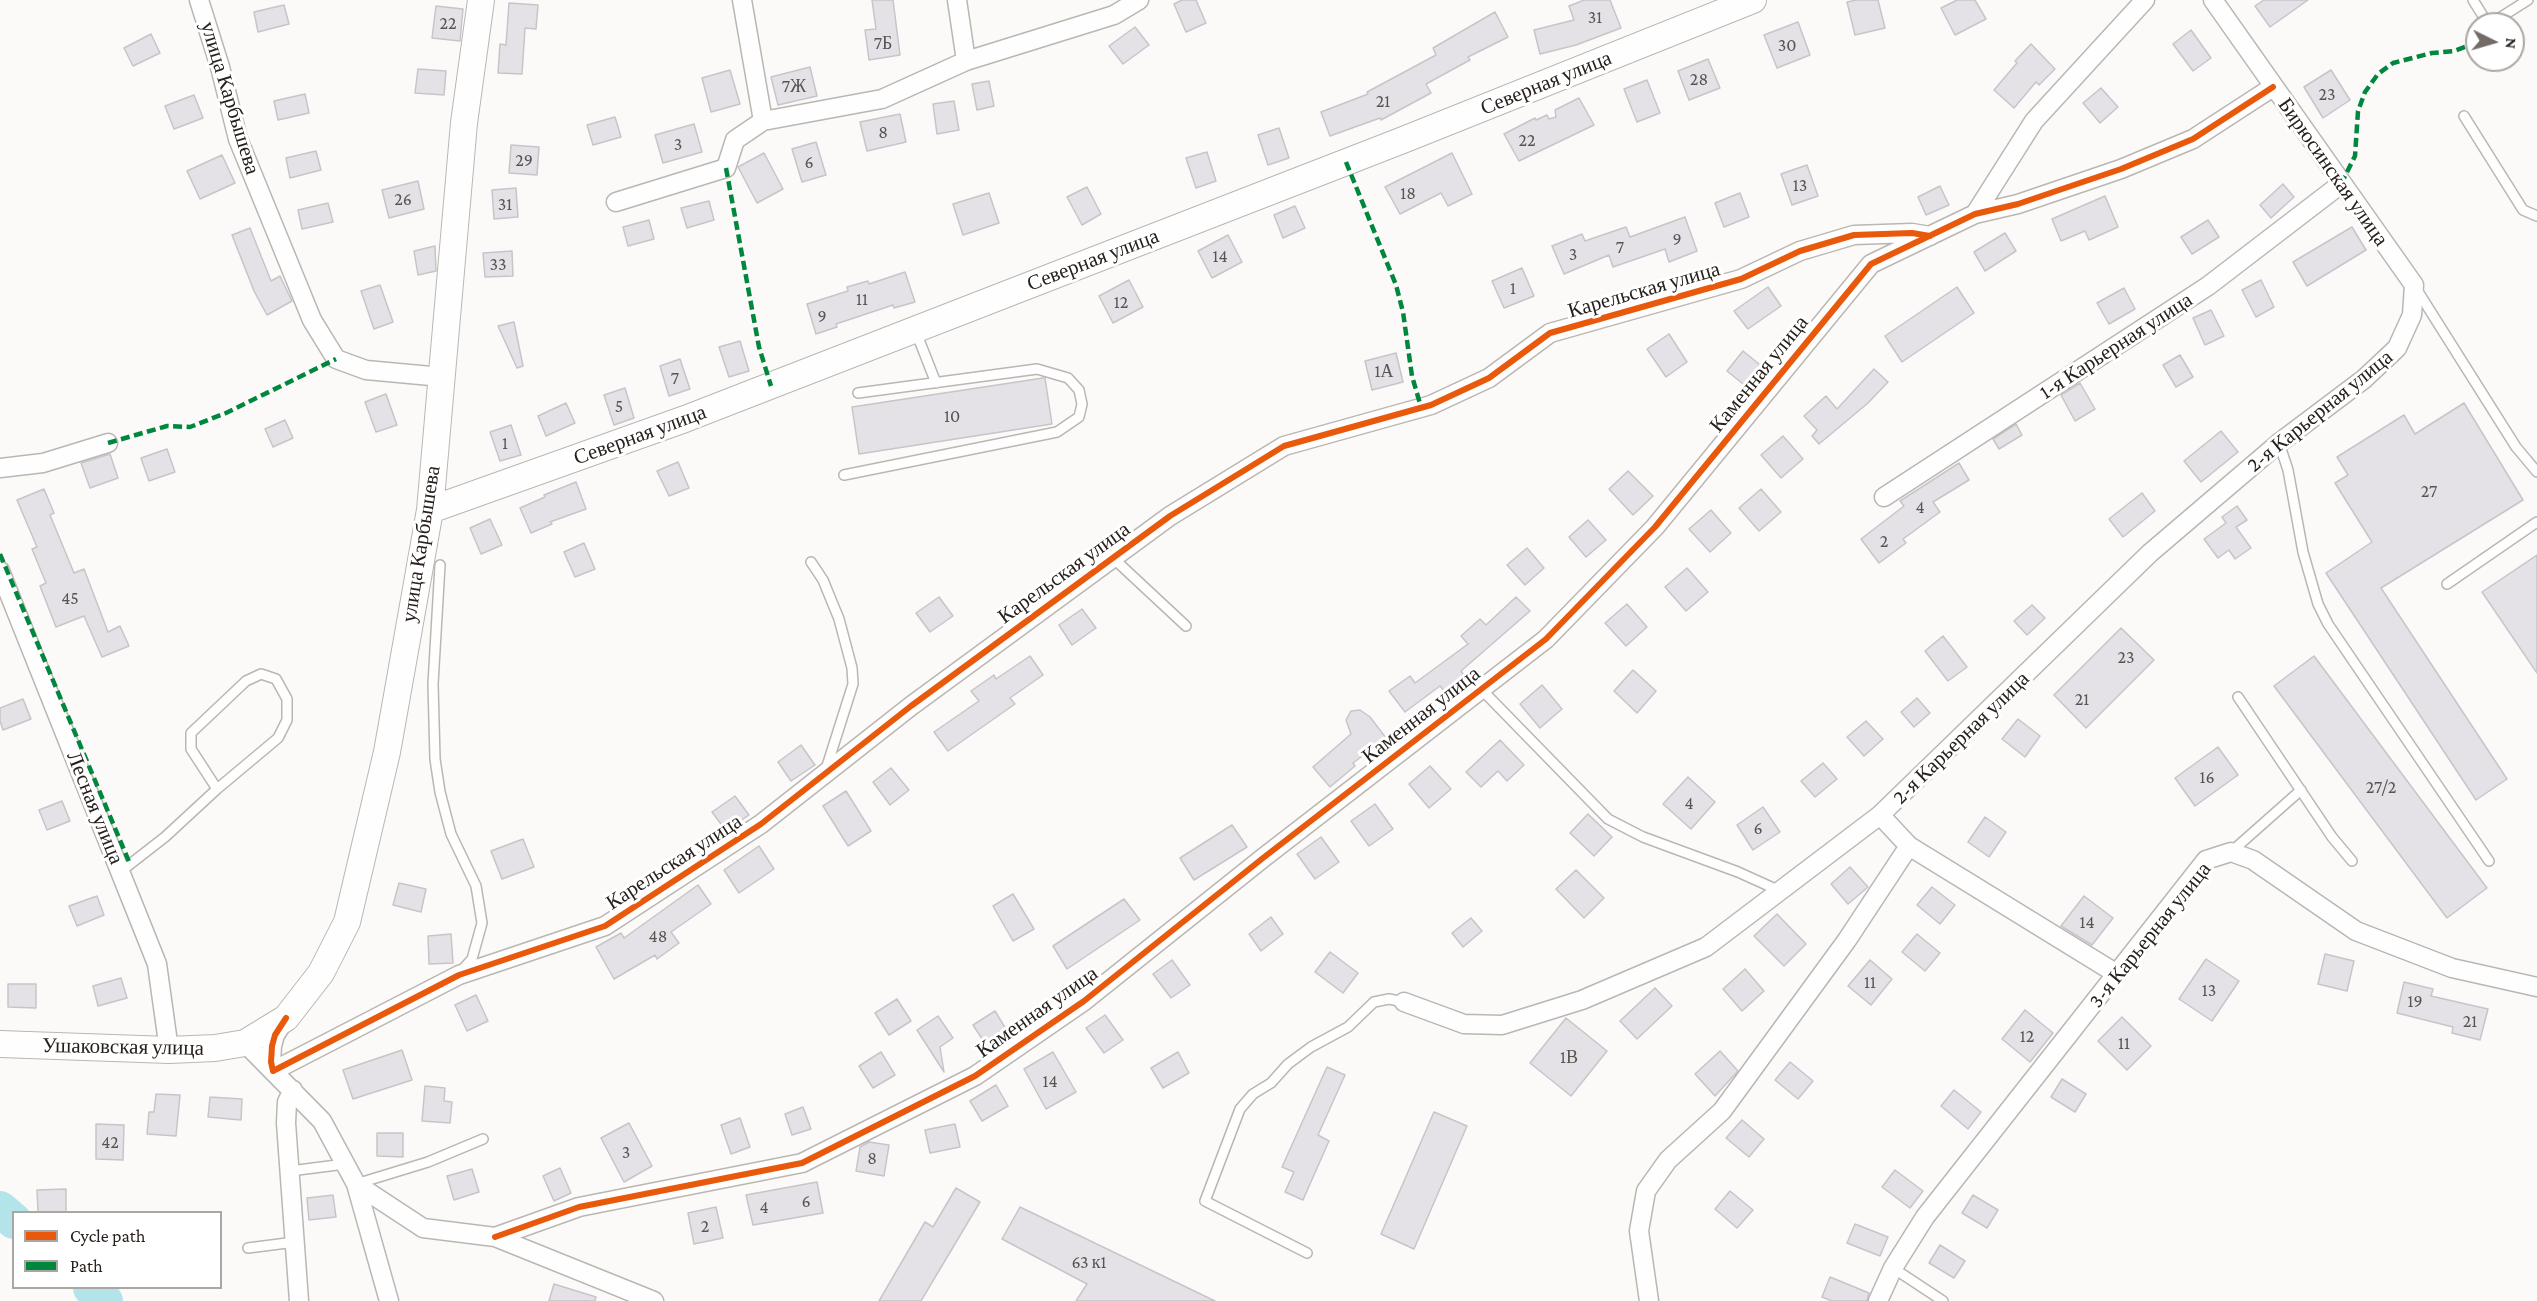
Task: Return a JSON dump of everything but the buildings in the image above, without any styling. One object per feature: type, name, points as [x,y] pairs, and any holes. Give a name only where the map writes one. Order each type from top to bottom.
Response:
[{"type":"main road","name":"улица Карбышева","points":[[245,1043],[286,1018],[321,974],[347,922],[387,753],[430,510],[464,123],[481,0]]},
{"type":"main road","name":"Северная улица","points":[[430,510],[685,419],[1394,143],[1753,0]]},
{"type":"main road","name":"Ушаковская улица","points":[[0,1044],[169,1050],[215,1048],[245,1043]]},
{"type":"street","name":"улица Карбышева","points":[[199,0],[220,68],[238,139],[312,320],[336,359],[366,370],[442,377]]},
{"type":"street","points":[[742,0],[763,122]]},
{"type":"street","points":[[957,0],[966,61]]},
{"type":"street","points":[[616,202],[726,168],[735,140],[763,122],[882,99],[966,61],[1114,15],[1139,0]]},
{"type":"street","points":[[1974,214],[2034,121],[2145,0]]},
{"type":"street","name":"Бирюсинская улица","points":[[2213,0],[2414,285]]},
{"type":"street","name":"Каменная улица","points":[[495,1237],[579,1207],[802,1163],[975,1076],[1084,1001],[1263,858],[1545,639],[1655,527],[1871,264],[1974,214],[2038,197],[2121,169],[2193,139],[2273,87]]},
{"type":"street","name":"1-я Карьерная улица","points":[[1884,497],[2208,286],[2341,184]]},
{"type":"street","name":"Карельская улица","points":[[273,1071],[459,975],[605,926],[761,824],[911,706],[1170,516],[1284,447],[1431,405],[1489,378],[1550,333],[1741,279],[1800,250],[1854,235],[1912,233],[1930,236]]},
{"type":"street","name":"2-я Карьерная улица","points":[[1404,1002],[1464,1024],[1502,1025],[1582,1000],[1706,947],[1880,815],[2150,554],[2279,443],[2364,379],[2397,348],[2412,315],[2414,285]]},
{"type":"street","points":[[0,468],[43,463],[108,443]]},
{"type":"street","name":"Лесная улица","points":[[0,571],[157,964],[169,1050]]},
{"type":"street","points":[[1880,815],[1909,846],[2117,974]]},
{"type":"street","points":[[1649,1301],[1639,1231],[1646,1191],[1668,1160],[1722,1111],[1848,940],[1909,846]]},
{"type":"street","name":"3-я Карьерная улица","points":[[1878,1301],[1893,1268],[1925,1217],[2206,860],[2231,852],[2253,860],[2356,931],[2452,968],[2537,987]]},
{"type":"street","points":[[273,1071],[272,1046],[275,1035],[286,1018]]},
{"type":"street","points":[[245,1043],[322,1121],[356,1184],[389,1301]]},
{"type":"street","points":[[293,1090],[287,1102],[299,1301]]},
{"type":"street","points":[[356,1184],[423,1228],[495,1237],[654,1301]]},
{"type":"lane","points":[[2508,12],[2528,0]]},
{"type":"lane","points":[[2464,116],[2523,210],[2537,216]]},
{"type":"lane","points":[[2414,285],[2517,447],[2537,472]]},
{"type":"lane","points":[[915,330],[936,383]]},
{"type":"lane","points":[[844,475],[1057,432],[1079,417],[1082,404],[1079,390],[1068,378],[1037,369],[858,393]]},
{"type":"lane","points":[[2279,443],[2288,471],[2303,552],[2318,604],[2328,624],[2489,861]]},
{"type":"lane","points":[[2447,584],[2537,522]]},
{"type":"lane","points":[[1113,558],[1186,626]]},
{"type":"lane","points":[[811,562],[823,580],[835,609],[852,668],[853,684],[824,774]]},
{"type":"lane","points":[[440,565],[433,684],[435,759],[440,792],[451,834],[476,886],[482,923],[471,959],[459,975]]},
{"type":"lane","points":[[120,872],[165,837],[217,789],[278,738],[287,720],[287,699],[276,679],[261,674],[246,681],[191,733],[191,749],[217,789]]},
{"type":"lane","points":[[1481,689],[1608,819],[1643,837],[1738,872],[1780,891]]},
{"type":"lane","points":[[2238,697],[2332,837],[2352,861]]},
{"type":"lane","points":[[2231,852],[2301,790]]},
{"type":"lane","points":[[1307,1253],[1205,1201],[1240,1109],[1253,1094],[1271,1083],[1288,1064],[1311,1047],[1348,1028],[1374,1002],[1389,999],[1404,1002]]},
{"type":"lane","points":[[356,1184],[428,1162],[483,1139]]},
{"type":"lane","points":[[290,1171],[345,1164]]},
{"type":"lane","points":[[248,1248],[295,1242]]},
{"type":"lane","points":[[1893,1268],[1943,1301]]},
{"type":"waterway","points":[[0,1209],[12,1219]]},
{"type":"waterway","points":[[92,1289],[105,1301]]},
{"type":"marked path","points":[[2341,184],[2355,156],[2358,111],[2365,92],[2378,74],[2393,63],[2465,47]]},
{"type":"marked path","points":[[1346,162],[1396,285],[1403,312],[1412,376],[1421,407]]},
{"type":"marked path","points":[[726,168],[759,347],[771,386]]},
{"type":"marked path","points":[[108,443],[167,426],[190,427],[226,413],[336,359]]},
{"type":"marked path","points":[[0,554],[130,864]]},
{"type":"cycle path","points":[[495,1237],[579,1207],[802,1163],[975,1076],[1084,1001],[1263,858],[1546,639],[1655,527],[1871,264],[1975,214],[2018,204],[2121,169],[2193,139],[2273,87]]},
{"type":"cycle path","points":[[286,1018],[275,1035],[272,1046],[273,1071],[459,975],[605,926],[761,824],[911,706],[1170,516],[1284,446],[1431,405],[1489,378],[1550,333],[1741,279],[1800,251],[1854,235],[1912,233],[1930,236]]}]
